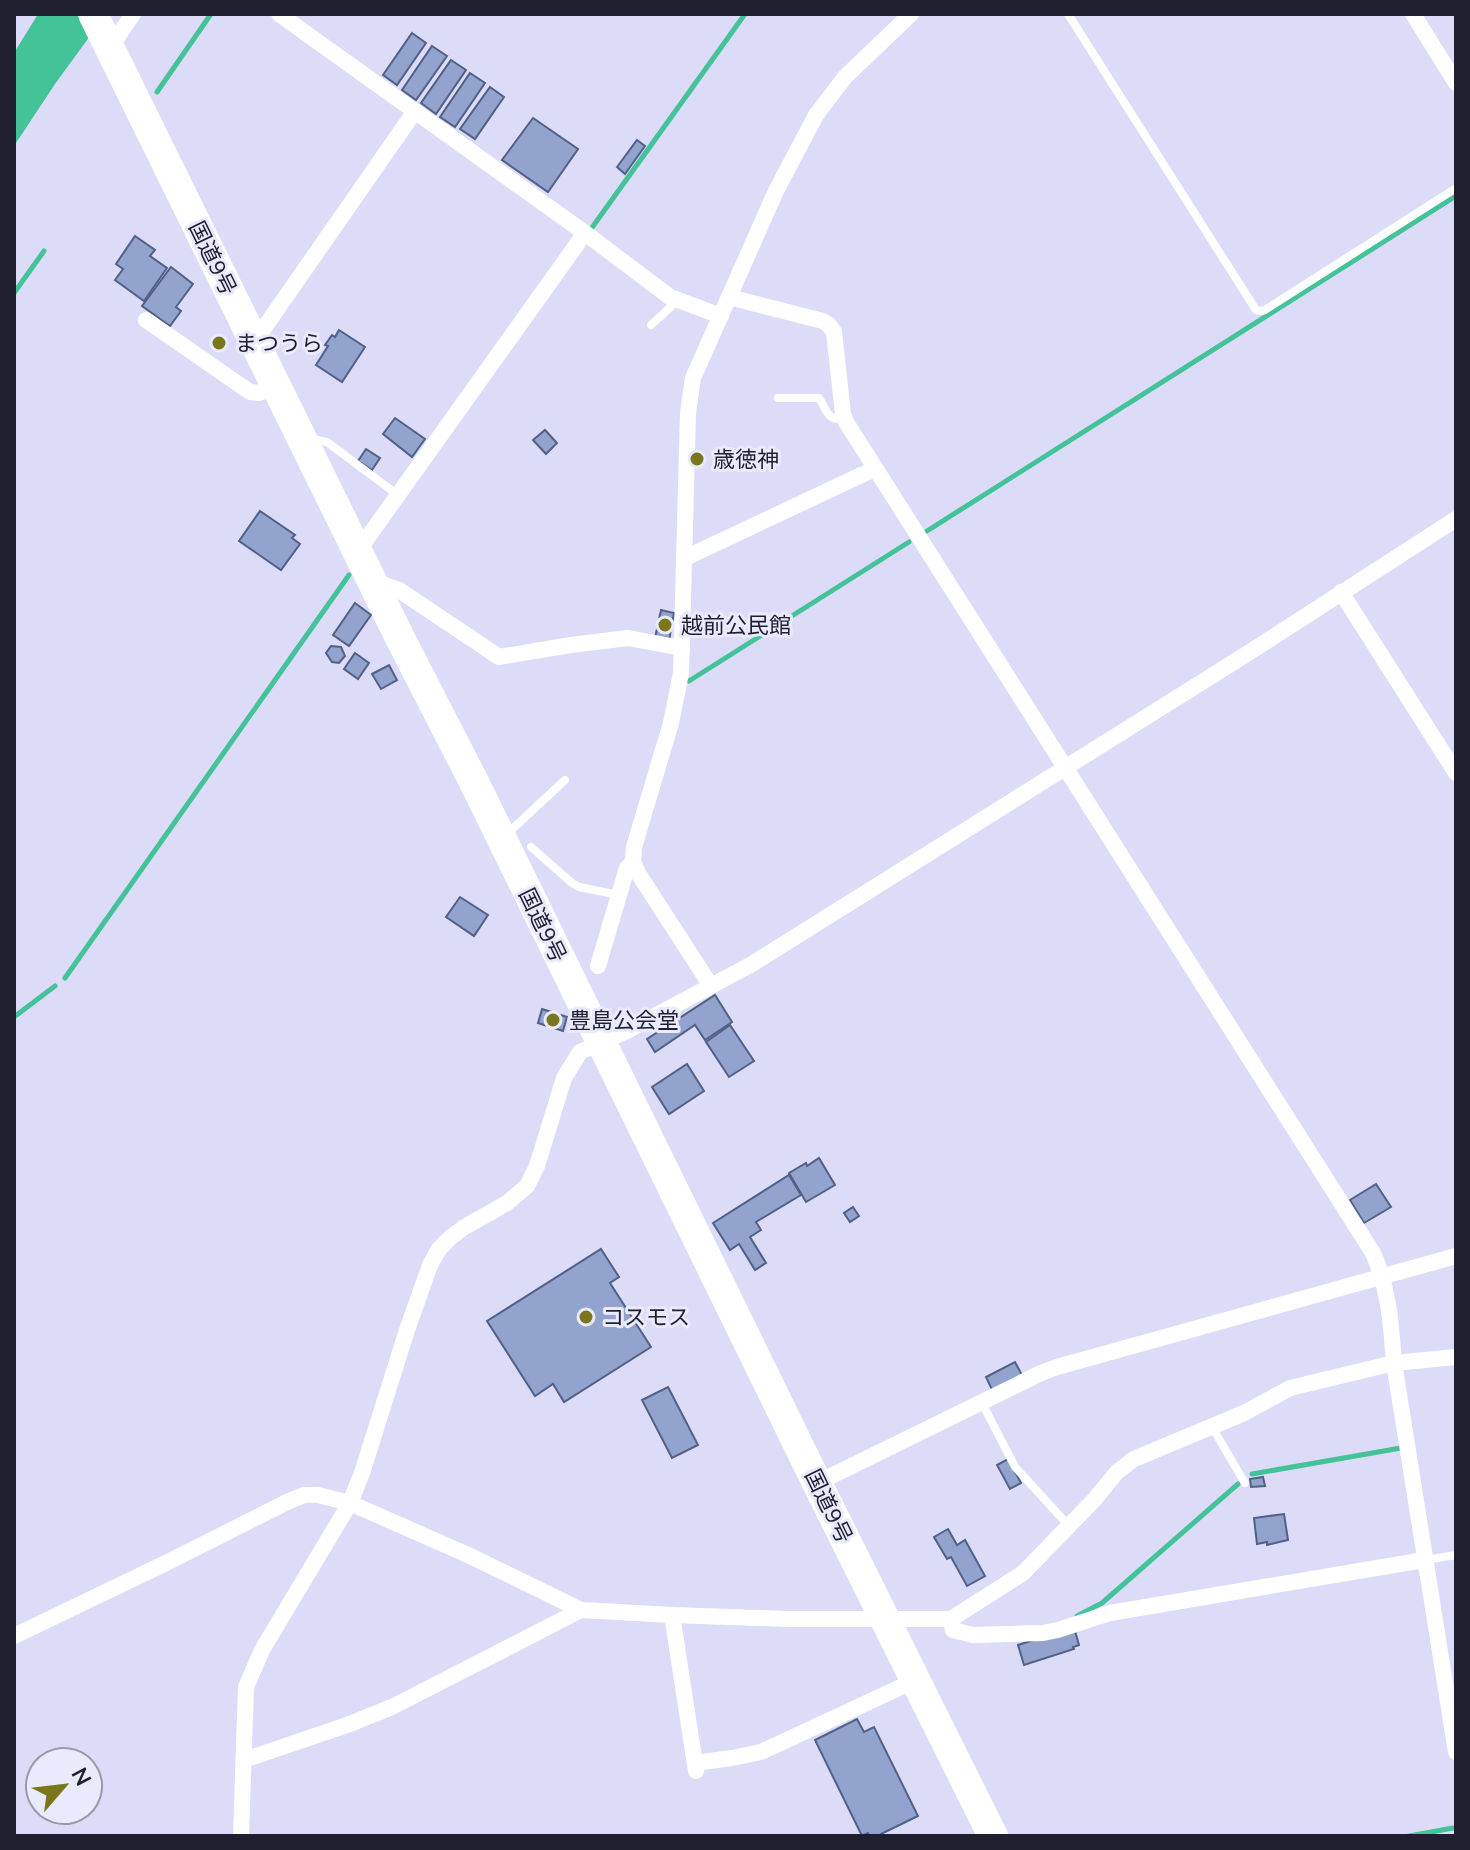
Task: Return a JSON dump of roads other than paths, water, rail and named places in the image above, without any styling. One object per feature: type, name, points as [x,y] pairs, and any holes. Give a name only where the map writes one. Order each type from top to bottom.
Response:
[{"type":"highway","name":"国道9号","points":[[103,34],[376,588],[516,844],[601,1042],[993,1836]]},
{"type":"street","points":[[103,34],[133,14]]},
{"type":"street","points":[[279,14],[677,301],[721,316]]},
{"type":"street","points":[[711,986],[633,862],[634,847],[671,723],[681,673],[688,413],[693,378],[776,191],[816,115],[845,77],[911,14]]},
{"type":"street","points":[[1413,14],[1456,83]]},
{"type":"street","points":[[255,341],[415,111]]},
{"type":"street","points":[[358,551],[585,233]]},
{"type":"street","points":[[729,297],[823,321],[834,332],[844,419],[1373,1253],[1383,1276],[1391,1317],[1394,1363],[1456,1752]]},
{"type":"street","points":[[146,320],[250,392],[259,393],[276,385]]},
{"type":"street","points":[[685,558],[874,469]]},
{"type":"street","points":[[241,1836],[246,1687],[262,1650],[350,1503],[430,1265],[450,1238],[507,1203],[527,1186],[537,1166],[564,1078],[580,1052],[625,1032],[752,964],[1456,519]]},
{"type":"street","points":[[376,588],[385,585],[399,590],[499,657],[628,638],[682,648]]},
{"type":"street","points":[[1341,592],[1456,773]]},
{"type":"street","points":[[598,966],[627,868],[633,862]]},
{"type":"street","points":[[817,1483],[1057,1367],[1456,1256]]},
{"type":"street","points":[[14,1636],[304,1495],[350,1503],[468,1555],[581,1610],[788,1619],[951,1619],[1023,1573],[1124,1465],[1244,1413],[1290,1388],[1394,1363],[1456,1357]]},
{"type":"street","points":[[951,1619],[953,1630],[973,1635],[1043,1633],[1110,1613],[1424,1560]]},
{"type":"street","points":[[244,1760],[392,1707],[581,1610]]},
{"type":"street","points":[[672,1615],[696,1767],[761,1752],[916,1680]]},
{"type":"lane","points":[[1068,14],[1256,310],[1265,310],[1456,188]]},
{"type":"lane","points":[[651,325],[677,301]]},
{"type":"lane","points":[[778,398],[819,398],[830,416],[837,420],[844,419]]},
{"type":"lane","points":[[305,444],[317,440],[327,442],[398,495]]},
{"type":"lane","points":[[565,780],[516,844],[579,887],[619,895]]},
{"type":"lane","points":[[982,1402],[1015,1467],[1069,1526]]},
{"type":"lane","points":[[1212,1427],[1245,1483]]},
{"type":"lane","points":[[1424,1560],[1456,1555]]},
{"type":"waterway","points":[[157,92],[211,14]]},
{"type":"waterway","points":[[591,229],[745,14]]},
{"type":"waterway","points":[[927,531],[1456,196]]},
{"type":"waterway","points":[[14,293],[44,251]]},
{"type":"waterway","points":[[689,681],[909,542]]},
{"type":"waterway","points":[[65,978],[349,575]]},
{"type":"waterway","points":[[14,1017],[55,986]]},
{"type":"waterway","points":[[1252,1474],[1401,1448]]},
{"type":"waterway","points":[[1077,1616],[1102,1603],[1238,1484]]},
{"type":"waterway","points":[[1409,1836],[1453,1828]]},
{"type":"place","name":"まつうら","points":[[219,343]]},
{"type":"place","name":"歳徳神","points":[[697,459]]},
{"type":"place","name":"越前公民館","points":[[665,625]]},
{"type":"place","name":"豊島公会堂","points":[[553,1020]]},
{"type":"place","name":"コスモス","points":[[586,1317]]}]
